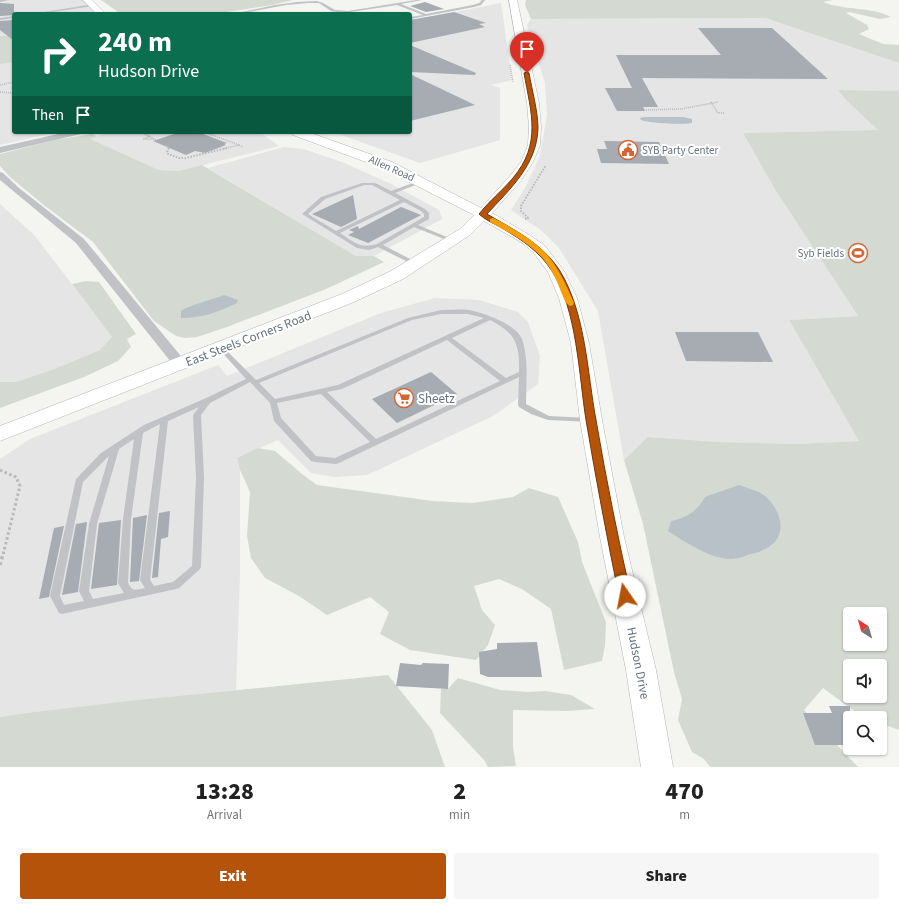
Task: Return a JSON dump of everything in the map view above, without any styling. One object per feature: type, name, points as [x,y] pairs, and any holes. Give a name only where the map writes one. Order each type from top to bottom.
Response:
[{"type":"main road","points":[[482,214],[515,179],[527,162],[534,145],[536,127],[533,103],[513,0]]},
{"type":"main road","points":[[90,3],[100,12]]},
{"type":"main road","name":"Allen Road","points":[[302,134],[379,162],[421,181],[482,214]]},
{"type":"main road","name":"East Steels Corners Road","points":[[0,434],[348,298],[396,275],[468,229],[482,214]]},
{"type":"main road","name":"Hudson Drive","points":[[482,214],[526,239],[548,259],[556,271],[568,298],[580,343],[591,420],[612,537],[641,670],[657,767]]},
{"type":"street","points":[[0,150],[69,134]]},
{"type":"street","points":[[0,174],[16,190],[80,241],[180,364]]},
{"type":"lane","points":[[0,1],[8,0]]},
{"type":"lane","points":[[348,12],[421,0]]},
{"type":"lane","points":[[412,18],[473,6],[480,4],[484,0]]},
{"type":"lane","points":[[245,12],[303,2],[323,3],[338,12]]},
{"type":"lane","points":[[51,12],[90,3]]},
{"type":"lane","points":[[398,4],[426,15]]},
{"type":"lane","points":[[0,19],[12,17]]},
{"type":"lane","points":[[391,193],[421,181]]},
{"type":"lane","points":[[364,184],[373,184],[391,193],[423,210],[427,218],[379,245],[364,249],[305,214],[323,198],[364,184]]},
{"type":"lane","points":[[336,233],[403,200]]},
{"type":"lane","points":[[415,226],[451,240]]},
{"type":"lane","points":[[379,245],[414,263]]},
{"type":"lane","points":[[206,401],[197,415],[200,478],[196,567],[176,585],[62,610],[55,596],[79,481],[104,455],[139,432],[165,419],[206,401],[253,381],[410,318],[441,312],[468,312],[490,318],[506,326],[518,338],[523,361],[522,405],[548,418],[591,420]]},
{"type":"lane","points":[[274,402],[340,387],[490,318]]},
{"type":"lane","points":[[447,338],[505,381]]},
{"type":"lane","points":[[221,348],[274,402],[277,419],[314,459],[336,461],[522,373]]},
{"type":"lane","points":[[322,391],[376,442]]},
{"type":"lane","points":[[151,590],[145,580],[165,419]]},
{"type":"lane","points":[[133,594],[128,592],[123,583],[128,519],[139,432]]},
{"type":"lane","points":[[90,603],[84,591],[94,524],[115,448]]},
{"type":"path","points":[[509,63],[512,80],[515,86]]},
{"type":"path","points":[[12,82],[1,85],[3,86],[0,92],[12,93]]},
{"type":"path","points":[[644,110],[673,110],[698,106],[710,102],[718,102]]},
{"type":"path","points":[[710,102],[718,113],[725,113]]},
{"type":"path","points":[[146,134],[150,136],[155,140],[143,139],[150,136]]},
{"type":"path","points":[[209,134],[243,147]]},
{"type":"path","points":[[166,145],[169,148],[167,152],[168,154],[182,158],[239,145]]},
{"type":"path","points":[[525,219],[528,218],[522,214],[520,204],[535,184],[546,165]]},
{"type":"path","points":[[0,470],[16,475],[20,480],[20,486],[0,565]]},
{"type":"shaded area","points":[[0,0],[82,0],[93,12],[12,12],[12,36],[0,36]]},
{"type":"shaded area","points":[[101,0],[293,0],[227,12],[118,12]]},
{"type":"shaded area","points":[[526,0],[833,0],[823,2],[840,7],[874,11],[891,17],[880,19],[849,12],[846,13],[867,25],[869,29],[859,34],[883,44],[899,45],[899,63],[765,18],[531,19],[525,5]]},
{"type":"shaded area","points":[[501,3],[512,80],[491,85],[500,88],[500,140],[420,163],[339,134],[412,134],[412,21]]},
{"type":"shaded area","points":[[765,18],[899,63],[899,91],[838,90],[846,100],[879,130],[743,133],[776,191],[858,316],[789,320],[859,441],[796,444],[720,442],[649,437],[624,460],[598,311],[559,248],[541,230],[511,210],[525,188],[540,156],[547,115],[545,83],[527,25],[531,19]]},
{"type":"shaded area","points":[[0,36],[12,36],[12,62],[0,64]]},
{"type":"shaded area","points":[[12,38],[12,134],[48,134],[0,145],[0,41]]},
{"type":"shaded area","points":[[838,90],[899,91],[899,730],[887,726],[887,711],[854,711],[843,703],[887,703],[887,659],[843,659],[843,703],[823,688],[804,710],[843,751],[843,755],[847,755],[858,767],[710,767],[704,759],[692,752],[678,720],[682,699],[674,672],[643,524],[624,460],[648,437],[720,442],[796,444],[859,441],[789,320],[858,316],[776,191],[743,133],[878,130],[846,100]]},
{"type":"shaded area","points":[[683,117],[692,119],[692,123],[682,124],[641,120],[640,118]]},
{"type":"shaded area","points":[[92,134],[97,136],[90,139],[159,170],[179,171],[202,165],[356,256],[374,256],[384,262],[326,289],[227,327],[197,337],[185,338],[176,336],[154,321],[93,242],[45,206],[10,177],[0,166],[0,154],[55,140]]},
{"type":"shaded area","points":[[104,134],[261,134],[279,146],[179,171],[159,170],[89,139]]},
{"type":"shaded area","points":[[284,147],[303,149],[342,162],[391,184],[439,210],[442,219],[374,256],[356,256],[208,168]]},
{"type":"shaded area","points":[[0,204],[35,236],[112,337],[100,350],[54,369],[16,382],[0,382]]},
{"type":"shaded area","points":[[86,281],[99,282],[136,334],[127,339],[131,347],[118,361],[84,377],[0,408],[0,382],[16,382],[54,369],[100,350],[112,337],[72,284]]},
{"type":"shaded area","points":[[224,295],[238,300],[237,303],[210,314],[181,318],[181,311],[184,309]]},
{"type":"shaded area","points":[[435,298],[479,300],[518,312],[528,322],[540,356],[538,384],[493,416],[367,475],[335,477],[311,473],[278,440],[237,458],[240,470],[240,575],[236,690],[0,717],[0,459],[30,439],[218,365],[227,376],[381,313]]},
{"type":"shaded area","points":[[258,448],[275,451],[317,485],[433,501],[472,503],[513,497],[529,488],[558,497],[578,542],[582,562],[606,622],[605,646],[602,661],[564,670],[551,609],[522,589],[499,579],[474,586],[482,610],[495,625],[488,645],[476,660],[410,650],[380,634],[389,612],[370,597],[327,615],[299,596],[265,578],[251,558],[247,536],[250,492],[240,470],[237,458]]},
{"type":"shaded area","points":[[739,485],[762,494],[777,511],[780,519],[779,534],[776,540],[768,547],[761,551],[739,558],[724,559],[699,550],[668,531],[671,521],[687,516],[699,506],[705,497]]},
{"type":"shaded area","points":[[388,675],[432,730],[445,767],[0,767],[0,717],[138,700]]},
{"type":"shaded area","points":[[458,678],[500,690],[528,692],[544,691],[571,695],[595,709],[567,711],[513,710],[513,747],[516,766],[488,767],[484,760],[440,713],[441,689],[448,689]]},
{"type":"building","points":[[425,2],[444,9],[426,12],[410,6]]},
{"type":"building","points":[[0,3],[14,4],[14,12],[12,12],[12,15],[0,16]]},
{"type":"building","points":[[454,12],[486,23],[479,24],[485,27],[412,43],[412,20]]},
{"type":"building","points":[[12,20],[12,39],[0,30],[0,21]]},
{"type":"building","points":[[698,28],[772,28],[828,79],[642,78],[658,107],[643,107],[645,111],[617,111],[605,88],[632,88],[616,55],[721,55]]},
{"type":"building","points":[[412,46],[476,73],[475,75],[412,72]]},
{"type":"building","points":[[412,75],[475,105],[412,121]]},
{"type":"building","points":[[174,134],[203,134],[227,143],[224,144],[226,145],[205,153],[195,151],[186,155],[153,141]]},
{"type":"building","points":[[604,141],[659,142],[669,164],[601,163],[597,149],[607,149]]},
{"type":"building","points":[[353,195],[357,219],[341,227],[312,214]]},
{"type":"building","points":[[401,207],[421,215],[368,243],[348,235],[354,232],[349,230],[358,226],[359,229]]},
{"type":"building","points":[[675,332],[758,332],[773,362],[686,361]]},
{"type":"building","points":[[431,372],[457,394],[397,423],[372,399]]},
{"type":"building","points":[[170,511],[168,537],[161,539],[158,577],[152,578],[159,513]]},
{"type":"building","points":[[147,515],[139,581],[130,582],[133,518]]},
{"type":"building","points":[[121,520],[117,585],[91,589],[99,523]]},
{"type":"building","points":[[87,522],[78,592],[62,595],[76,524]]},
{"type":"building","points":[[64,526],[49,597],[39,599],[54,528]]},
{"type":"building","points":[[537,642],[542,677],[488,677],[480,674],[479,652],[497,649],[497,643]]},
{"type":"building","points":[[400,663],[421,665],[423,663],[449,664],[448,689],[396,686]]},
{"type":"building","points":[[829,706],[850,706],[850,711],[843,711],[843,745],[815,745],[803,713],[832,713]]},
{"type":"slow traffic","points":[[493,220],[526,239],[539,249],[556,271],[570,303]]},
{"type":"place","name":"SYB Party Center","points":[[628,150]]},
{"type":"place","name":"Syb Fields","points":[[858,253]]},
{"type":"place","name":"Sheetz","points":[[404,398]]},
{"type":"route","points":[[527,73],[536,127],[534,145],[527,162],[515,179],[499,198],[482,214],[526,239],[539,249],[556,271],[568,298],[580,343],[591,420],[612,537],[625,596]]}]
